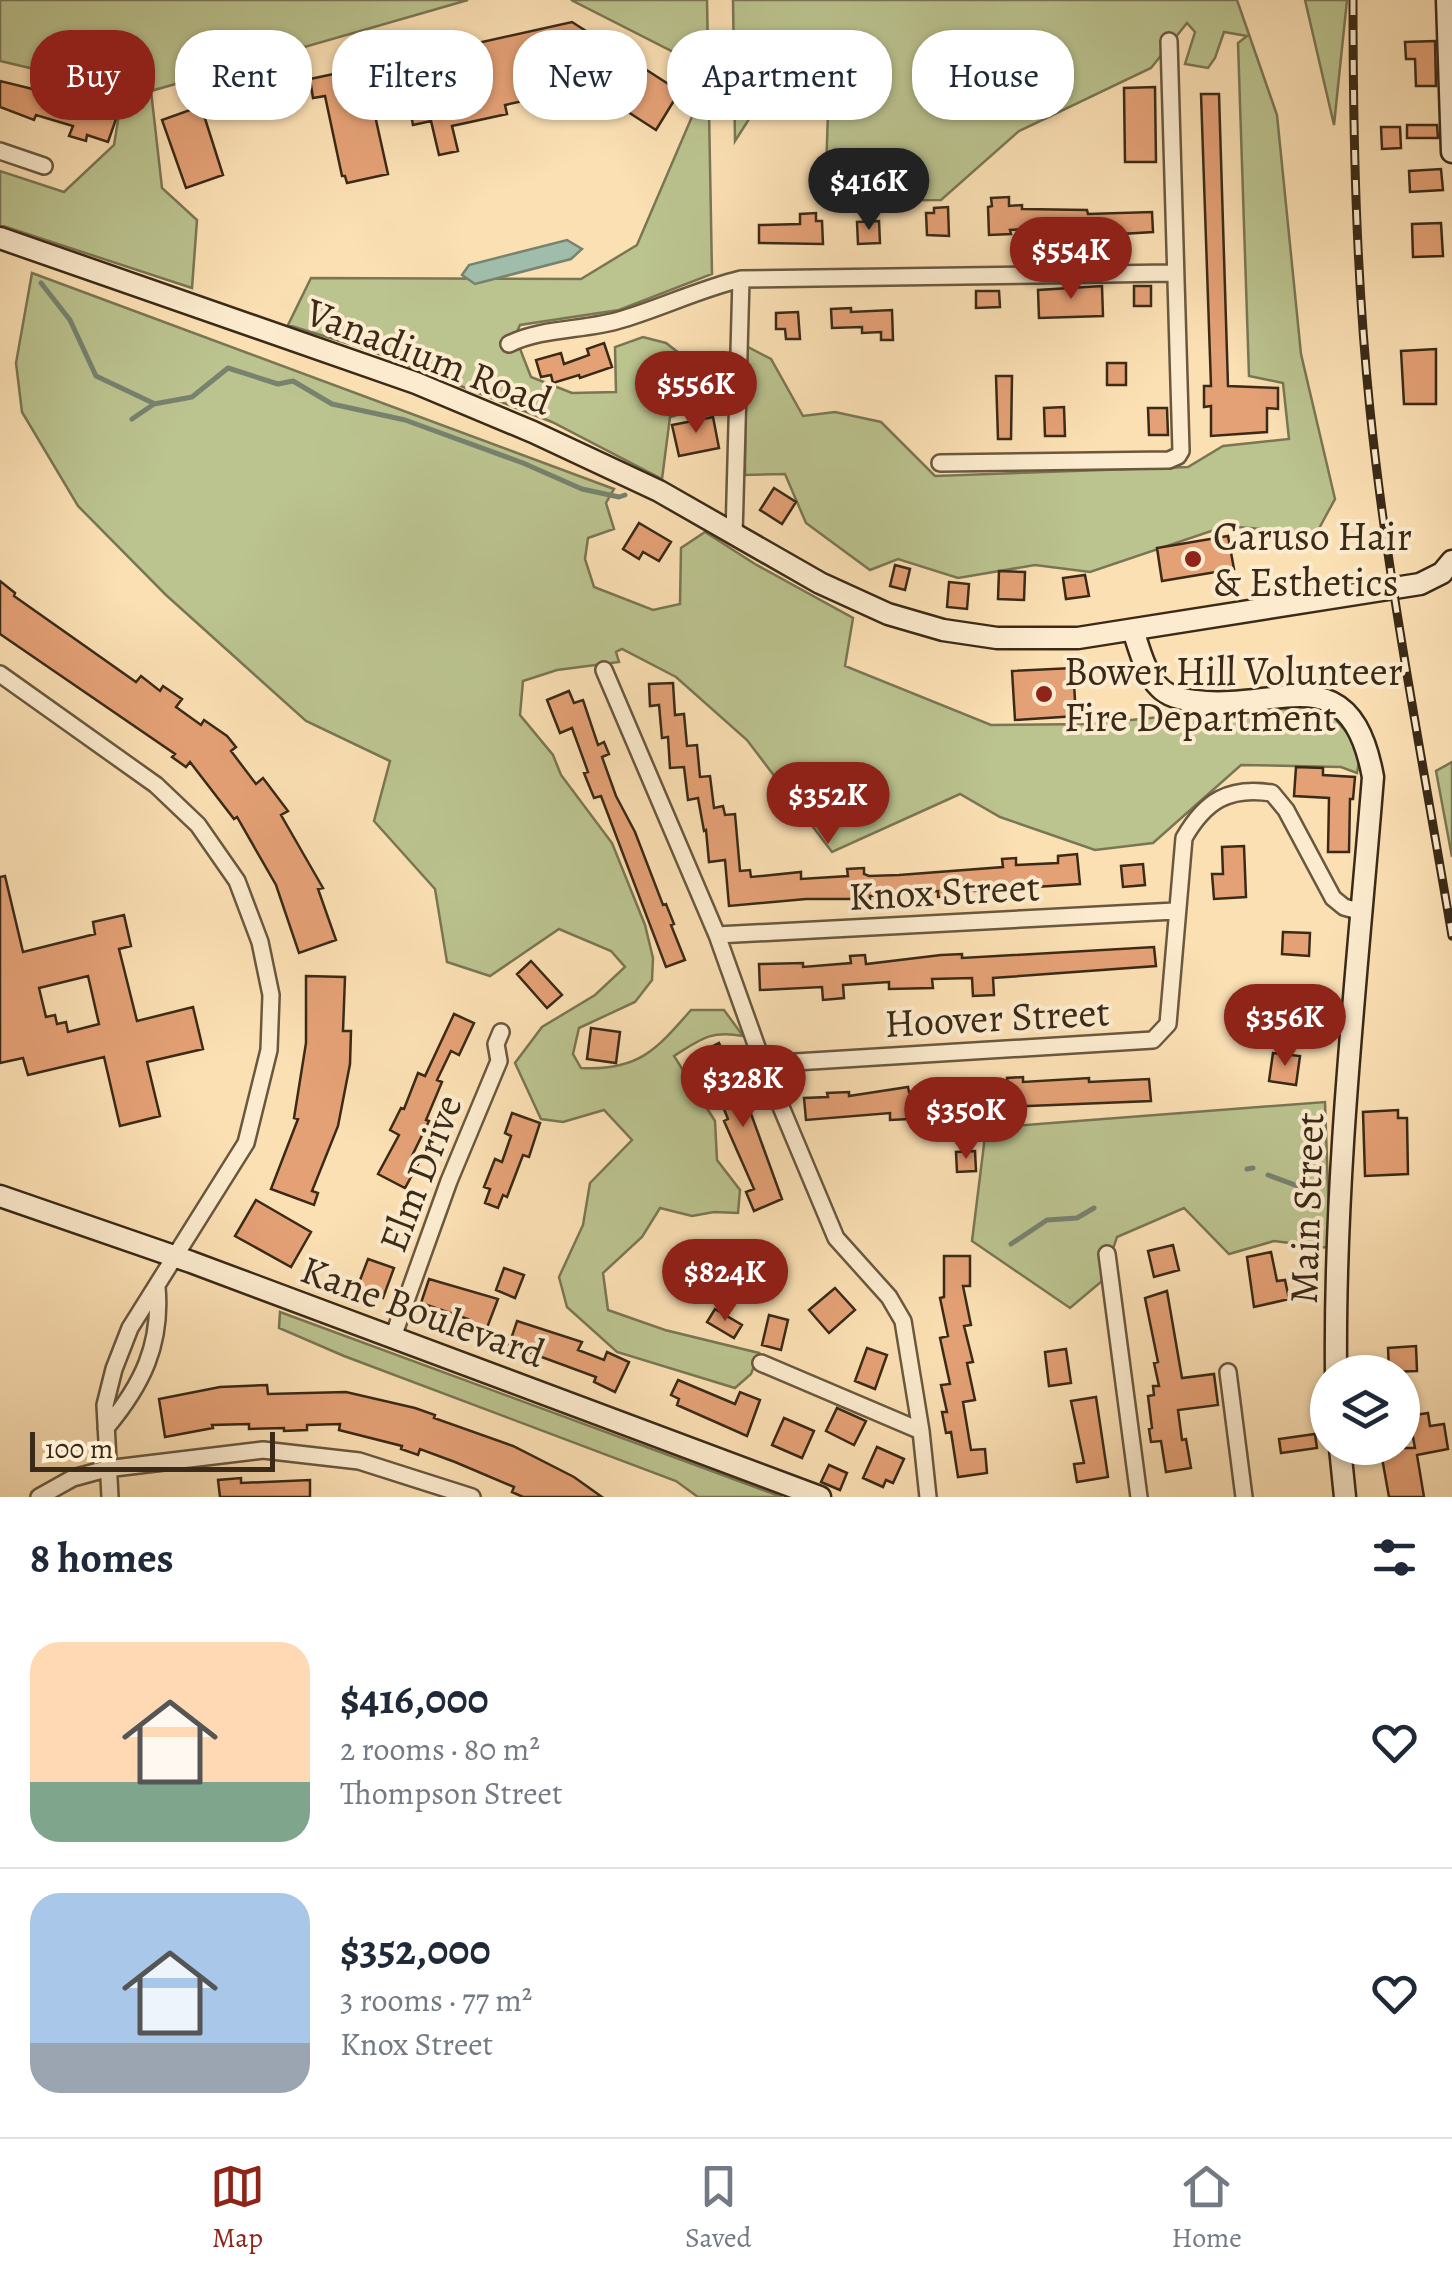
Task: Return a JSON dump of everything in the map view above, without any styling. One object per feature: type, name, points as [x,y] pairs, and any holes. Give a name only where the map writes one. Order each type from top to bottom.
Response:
[{"type":"street","points":[[1448,0],[1452,152]]},
{"type":"street","points":[[940,463],[1169,460],[1181,451],[1169,41]]},
{"type":"street","points":[[0,152],[44,166]]},
{"type":"street","name":"Vanadium Road","points":[[0,238],[416,383],[533,432],[659,492],[820,583],[888,614],[943,630],[1037,639],[1133,630],[1420,584],[1442,573],[1452,561]]},
{"type":"street","points":[[509,344],[526,336],[580,330],[623,319],[707,287],[741,279],[1174,272]]},
{"type":"street","points":[[734,535],[741,279]]},
{"type":"street","name":"Main Street","points":[[1133,630],[1159,688],[1178,698],[1210,703],[1287,695],[1318,697],[1339,707],[1356,725],[1368,750],[1372,777],[1336,1246],[1336,1355]]},
{"type":"street","points":[[604,670],[717,935],[763,1064],[836,1238],[890,1297],[903,1321],[928,1497]]},
{"type":"street","points":[[0,674],[156,785],[198,826],[237,881],[260,942],[271,995],[269,1050],[246,1143],[130,1328],[114,1370],[105,1405],[110,1497]]},
{"type":"street","points":[[1175,912],[1184,838],[1198,814],[1222,798],[1247,789],[1272,793],[1286,810],[1333,898],[1344,907],[1362,912]]},
{"type":"street","name":"Knox Street","points":[[717,935],[1175,912]]},
{"type":"street","name":"Hoover Street","points":[[763,1064],[1152,1040],[1168,1024],[1175,912]]},
{"type":"street","name":"Elm Drive","points":[[393,1337],[449,1180],[499,1061],[496,1044],[500,1032]]},
{"type":"street","name":"Kane Boulevard","points":[[0,1196],[175,1256],[820,1497]]},
{"type":"street","points":[[1107,1254],[1139,1497]]},
{"type":"street","points":[[106,1428],[134,1394],[154,1340],[159,1308],[156,1287]]},
{"type":"street","points":[[130,1328],[154,1340]]},
{"type":"street","points":[[761,1363],[921,1431]]},
{"type":"street","points":[[1228,1372],[1244,1497]]},
{"type":"street","points":[[39,1497],[74,1478],[106,1468],[263,1450],[359,1461],[472,1497]]},
{"type":"street","points":[[1342,1465],[1345,1497]]},
{"type":"green space","points":[[0,0],[468,0],[363,30],[332,30],[332,39],[312,45],[312,30],[175,30],[175,84],[155,90],[155,30],[30,30],[30,68],[0,61]]},
{"type":"green space","points":[[571,0],[707,0],[708,30],[667,30],[667,49],[647,39],[647,30],[630,30]]},
{"type":"green space","points":[[733,0],[1237,0],[1277,115],[1301,354],[1335,499],[1316,534],[1226,526],[1090,572],[1035,565],[958,578],[898,559],[870,570],[806,523],[785,474],[745,475],[746,346],[771,359],[803,416],[835,412],[881,422],[935,476],[1188,467],[1223,446],[1289,439],[1283,383],[1249,376],[1238,43],[1247,36],[1224,32],[1208,68],[1185,64],[1195,32],[1187,23],[1151,68],[1074,105],[1074,30],[912,30],[912,120],[1042,120],[1019,131],[941,200],[825,201],[828,120],[892,120],[892,30],[733,30]]},
{"type":"green space","points":[[1305,0],[1347,0],[1334,125]]},
{"type":"green space","points":[[118,120],[154,120],[162,188],[197,220],[192,288],[0,225],[0,171],[64,192],[114,145]]},
{"type":"green space","points":[[691,120],[709,120],[712,274],[619,310],[520,325],[515,336],[531,377],[572,393],[616,392],[615,347],[643,337],[666,343],[719,384],[716,404],[670,417],[662,479],[552,422],[369,350],[288,325],[311,278],[581,279],[637,245]]},
{"type":"green space","points":[[735,120],[748,120],[735,141]]},
{"type":"green space","points":[[32,273],[614,489],[606,503],[614,529],[588,538],[585,559],[594,587],[653,610],[680,604],[681,548],[705,532],[853,618],[845,666],[991,725],[1090,724],[1262,707],[1331,714],[1361,749],[1357,773],[1341,767],[1241,765],[1153,843],[1095,850],[1000,817],[960,794],[832,852],[747,740],[676,677],[622,649],[616,652],[619,662],[557,670],[523,681],[520,715],[553,755],[561,775],[612,843],[645,925],[653,958],[652,980],[635,1002],[579,1028],[573,1054],[581,1068],[632,1062],[656,1047],[691,1010],[724,1010],[743,1036],[706,1037],[674,1056],[715,1121],[717,1160],[740,1190],[738,1213],[692,1216],[660,1208],[642,1237],[603,1273],[608,1310],[665,1330],[759,1353],[751,1374],[735,1388],[617,1352],[567,1307],[559,1277],[583,1225],[590,1183],[632,1140],[604,1110],[563,1122],[541,1119],[515,1063],[542,1027],[595,995],[625,967],[611,951],[559,929],[490,976],[447,962],[435,889],[374,821],[390,761],[306,721],[166,595],[78,506],[22,412],[16,363]]},
{"type":"green space","points":[[1452,762],[1452,857],[1436,771]]},
{"type":"green space","points":[[1325,1102],[1330,1248],[1274,1241],[1229,1254],[1184,1208],[1117,1237],[1102,1281],[1070,1308],[972,1241],[986,1128]]},
{"type":"green space","points":[[280,1312],[782,1497],[698,1497],[676,1481],[279,1328]]},
{"type":"shaded area","points":[[567,240],[582,249],[571,259],[475,284],[462,275],[469,265]]},
{"type":"building","points":[[572,22],[584,30],[536,30]]},
{"type":"building","points":[[513,35],[513,103],[505,105],[507,114],[493,117],[493,40]]},
{"type":"building","points":[[1435,41],[1436,86],[1416,86],[1415,59],[1406,59],[1405,42]]},
{"type":"building","points":[[647,70],[667,83],[667,112],[656,130],[640,120],[647,120]]},
{"type":"building","points":[[332,74],[332,120],[376,120],[388,174],[347,183],[342,176],[325,96],[313,98],[312,79]]},
{"type":"building","points":[[0,81],[30,88],[30,118],[0,107]]},
{"type":"building","points":[[1155,87],[1156,162],[1125,162],[1124,88]]},
{"type":"building","points":[[1201,94],[1219,94],[1228,386],[1278,388],[1278,409],[1267,408],[1267,432],[1211,436],[1211,406],[1204,407],[1204,386],[1211,386]]},
{"type":"building","points":[[175,115],[175,120],[205,120],[223,175],[186,188],[162,120]]},
{"type":"building","points":[[53,120],[116,120],[108,142],[87,135],[86,141],[69,136],[73,126]]},
{"type":"building","points":[[412,120],[480,120],[452,126],[458,151],[439,155],[431,121],[413,125]]},
{"type":"building","points":[[1407,125],[1437,125],[1438,138],[1407,138]]},
{"type":"building","points":[[1381,127],[1400,127],[1401,148],[1382,149]]},
{"type":"building","points":[[1441,169],[1443,190],[1410,192],[1409,171]]},
{"type":"building","points":[[1009,197],[1009,206],[1022,205],[1022,209],[1087,210],[1088,214],[1152,212],[1153,232],[1041,239],[1041,228],[989,235],[991,198]]},
{"type":"building","points":[[948,207],[949,236],[927,235],[926,213]]},
{"type":"building","points":[[816,213],[816,221],[822,221],[823,244],[759,243],[759,225],[800,224],[800,214]]},
{"type":"building","points":[[879,221],[880,243],[858,244],[857,222]]},
{"type":"building","points":[[1441,223],[1443,256],[1413,257],[1412,224]]},
{"type":"building","points":[[1102,286],[1103,316],[1039,318],[1038,290]]},
{"type":"building","points":[[1134,286],[1151,286],[1151,306],[1134,306]]},
{"type":"building","points":[[976,291],[999,291],[1000,307],[976,308]]},
{"type":"building","points":[[851,308],[851,312],[892,310],[893,340],[881,340],[881,332],[862,333],[862,327],[832,328],[831,309]]},
{"type":"building","points":[[798,312],[800,339],[786,339],[785,329],[776,329],[776,313]]},
{"type":"building","points":[[604,343],[612,367],[553,383],[551,375],[541,377],[536,360],[561,353],[564,364],[589,355],[587,349]]},
{"type":"building","points":[[1436,349],[1436,404],[1404,404],[1401,351]]},
{"type":"building","points":[[1107,363],[1126,363],[1126,385],[1107,385]]},
{"type":"building","points":[[996,376],[1012,376],[1011,439],[998,439]]},
{"type":"building","points":[[1064,407],[1065,436],[1045,436],[1044,408]]},
{"type":"building","points":[[1148,408],[1167,408],[1168,435],[1149,435]]},
{"type":"building","points":[[713,417],[719,448],[679,456],[672,425]]},
{"type":"building","points":[[774,488],[796,502],[782,524],[760,510]]},
{"type":"building","points":[[639,523],[671,542],[659,561],[643,552],[639,559],[623,549]]},
{"type":"building","points":[[1228,536],[1234,569],[1162,581],[1157,548]]},
{"type":"building","points":[[895,565],[910,569],[905,590],[890,586]]},
{"type":"building","points":[[999,571],[1025,572],[1024,600],[998,599]]},
{"type":"building","points":[[1085,575],[1089,596],[1066,599],[1063,578]]},
{"type":"building","points":[[0,581],[14,596],[136,682],[141,676],[160,691],[163,686],[182,699],[176,707],[201,725],[204,720],[227,736],[236,747],[231,751],[256,784],[263,778],[288,811],[281,815],[323,888],[318,889],[336,940],[299,953],[276,885],[237,817],[234,819],[190,762],[186,767],[172,757],[175,754],[0,634]]},
{"type":"building","points":[[949,582],[969,584],[967,609],[947,607]]},
{"type":"building","name":"Bower Hill Volunteer Fire Department","points":[[1073,668],[1076,716],[1015,720],[1012,671]]},
{"type":"building","points":[[673,683],[675,715],[684,714],[687,746],[697,745],[700,777],[710,776],[714,808],[723,806],[725,815],[735,814],[740,871],[750,870],[751,877],[801,872],[801,879],[848,876],[847,869],[864,868],[864,874],[869,876],[899,875],[1003,867],[1002,859],[1016,858],[1016,865],[1058,863],[1058,856],[1077,854],[1080,884],[959,892],[960,896],[938,897],[938,891],[870,899],[806,899],[729,906],[725,860],[709,862],[698,798],[688,800],[684,767],[670,768],[668,737],[662,738],[659,705],[650,706],[649,684]]},
{"type":"building","points":[[569,691],[574,703],[583,700],[598,745],[604,742],[609,754],[602,757],[616,796],[635,832],[663,905],[666,904],[685,960],[666,967],[601,796],[594,798],[584,773],[588,772],[572,728],[560,733],[547,700]]},
{"type":"building","points":[[1296,767],[1323,768],[1323,775],[1355,777],[1350,799],[1349,852],[1328,852],[1329,798],[1294,796]]},
{"type":"building","points":[[1244,846],[1246,897],[1214,899],[1212,874],[1223,874],[1222,847]]},
{"type":"building","points":[[1143,864],[1145,885],[1123,887],[1121,866]]},
{"type":"building","points":[[5,876],[23,952],[95,934],[93,922],[124,915],[131,946],[119,949],[137,1021],[193,1007],[203,1049],[147,1062],[160,1116],[120,1126],[104,1057],[28,1075],[23,1058],[0,1063],[0,877]],"holes":[[[88,976],[99,1024],[68,1032],[66,1022],[57,1024],[55,1015],[46,1017],[39,988]]]},
{"type":"building","points":[[1283,932],[1310,933],[1309,956],[1282,954]]},
{"type":"building","points":[[1154,947],[1156,966],[993,978],[994,995],[973,996],[972,978],[932,979],[933,988],[889,989],[889,982],[843,985],[844,998],[823,1000],[822,987],[760,990],[759,964],[803,963],[803,967],[851,963],[850,956],[865,955],[866,964],[941,955],[962,954],[962,958]]},
{"type":"building","points":[[531,961],[562,995],[547,1008],[517,974]]},
{"type":"building","points":[[306,976],[345,977],[343,1031],[351,1031],[350,1064],[338,1126],[312,1191],[318,1193],[314,1205],[271,1189],[298,1119],[294,1118],[306,1043]]},
{"type":"building","points":[[454,1014],[474,1023],[459,1055],[451,1051],[437,1080],[442,1082],[426,1120],[429,1121],[410,1160],[418,1164],[405,1188],[378,1174],[399,1135],[390,1130],[401,1108],[404,1109],[418,1073],[425,1076]]},
{"type":"building","points":[[591,1028],[620,1032],[616,1063],[587,1059]]},
{"type":"building","points":[[719,1043],[746,1100],[782,1199],[754,1211],[746,1192],[754,1189],[724,1121],[728,1119],[715,1087],[718,1086],[701,1052]]},
{"type":"building","points":[[1273,1053],[1300,1056],[1296,1085],[1269,1081]]},
{"type":"building","points":[[1023,1077],[1023,1082],[1149,1079],[1151,1101],[938,1111],[910,1119],[890,1120],[890,1113],[806,1120],[804,1098],[828,1097],[827,1093],[849,1092],[849,1096],[908,1087],[909,1092],[1008,1085],[1007,1078]]},
{"type":"building","points":[[1398,1110],[1398,1118],[1407,1118],[1408,1174],[1365,1176],[1363,1112]]},
{"type":"building","points":[[512,1113],[540,1123],[529,1157],[523,1155],[507,1197],[503,1195],[498,1208],[485,1203],[490,1189],[484,1187],[495,1159],[502,1162],[511,1136],[505,1133]]},
{"type":"building","points":[[975,1151],[976,1171],[957,1172],[956,1152]]},
{"type":"building","points":[[256,1200],[311,1232],[291,1267],[235,1236]]},
{"type":"building","points":[[1173,1245],[1179,1270],[1154,1277],[1148,1251]]},
{"type":"building","points":[[1271,1252],[1277,1281],[1285,1280],[1289,1299],[1254,1307],[1247,1257]]},
{"type":"building","points":[[944,1256],[970,1256],[970,1286],[963,1286],[971,1325],[964,1326],[973,1362],[967,1363],[975,1400],[963,1402],[971,1450],[985,1449],[987,1473],[958,1477],[951,1432],[946,1433],[942,1412],[947,1412],[941,1385],[950,1384],[940,1338],[948,1336],[940,1298],[944,1297]]},
{"type":"building","points":[[368,1259],[394,1268],[383,1298],[357,1288]]},
{"type":"building","points":[[504,1268],[524,1275],[515,1298],[496,1290]]},
{"type":"building","points":[[429,1279],[498,1299],[485,1333],[465,1326],[468,1319],[421,1303]]},
{"type":"building","points":[[835,1288],[855,1310],[829,1333],[809,1310]]},
{"type":"building","points":[[1167,1291],[1182,1378],[1214,1374],[1218,1405],[1178,1410],[1191,1468],[1166,1472],[1161,1441],[1151,1442],[1149,1429],[1152,1428],[1148,1396],[1154,1395],[1153,1386],[1159,1386],[1145,1298]]},
{"type":"building","points":[[715,1309],[742,1325],[734,1338],[707,1322]]},
{"type":"building","points":[[769,1315],[788,1320],[781,1350],[762,1345]]},
{"type":"building","points":[[517,1321],[582,1342],[578,1350],[604,1360],[607,1352],[629,1362],[615,1392],[594,1382],[596,1377],[509,1345]]},
{"type":"building","points":[[1416,1346],[1416,1355],[1388,1355],[1388,1348]]},
{"type":"building","points":[[867,1348],[887,1355],[875,1389],[855,1381]]},
{"type":"building","points":[[1066,1349],[1071,1383],[1049,1386],[1045,1352]]},
{"type":"building","points":[[678,1380],[735,1404],[740,1392],[760,1400],[747,1436],[677,1405],[679,1399],[671,1395]]},
{"type":"building","points":[[267,1385],[268,1394],[346,1392],[415,1408],[513,1446],[574,1477],[602,1497],[523,1497],[512,1492],[514,1487],[455,1462],[420,1449],[418,1455],[401,1449],[402,1446],[339,1430],[340,1424],[307,1425],[307,1430],[284,1431],[249,1429],[249,1424],[212,1425],[213,1428],[165,1437],[159,1399],[220,1387]]},
{"type":"building","points":[[1096,1397],[1108,1477],[1077,1482],[1074,1464],[1084,1463],[1071,1401]]},
{"type":"building","points":[[837,1408],[866,1421],[854,1445],[826,1431]]},
{"type":"building","points":[[1428,1413],[1430,1426],[1444,1424],[1448,1449],[1420,1454],[1420,1414]]},
{"type":"building","points":[[784,1418],[814,1431],[802,1458],[772,1445]]},
{"type":"building","points":[[1310,1435],[1310,1449],[1281,1453],[1279,1439]]},
{"type":"building","points":[[877,1447],[904,1459],[893,1483],[886,1480],[883,1487],[863,1478]]},
{"type":"building","points":[[829,1465],[847,1473],[840,1490],[821,1482]]},
{"type":"building","points":[[1383,1465],[1419,1465],[1424,1497],[1389,1497]]},
{"type":"building","points":[[241,1478],[241,1483],[310,1480],[310,1497],[220,1497],[218,1480]]},
{"type":"waterway","points":[[41,283],[70,320],[96,376],[153,403]]},
{"type":"waterway","points":[[132,419],[154,404],[192,397],[228,368],[278,384],[293,381],[332,404],[405,420],[582,489],[625,495]]},
{"type":"waterway","points":[[1247,1169],[1253,1168]]},
{"type":"waterway","points":[[1268,1175],[1314,1192]]},
{"type":"waterway","points":[[1011,1244],[1047,1220],[1077,1218],[1094,1208]]},
{"type":"railway","points":[[1353,0],[1356,205],[1370,410],[1396,608],[1452,936]]},
{"type":"place","name":"Caruso Hair & Esthetics","points":[[1193,559]]},
{"type":"place","name":"Bower Hill Volunteer Fire Department","points":[[1044,694]]}]
